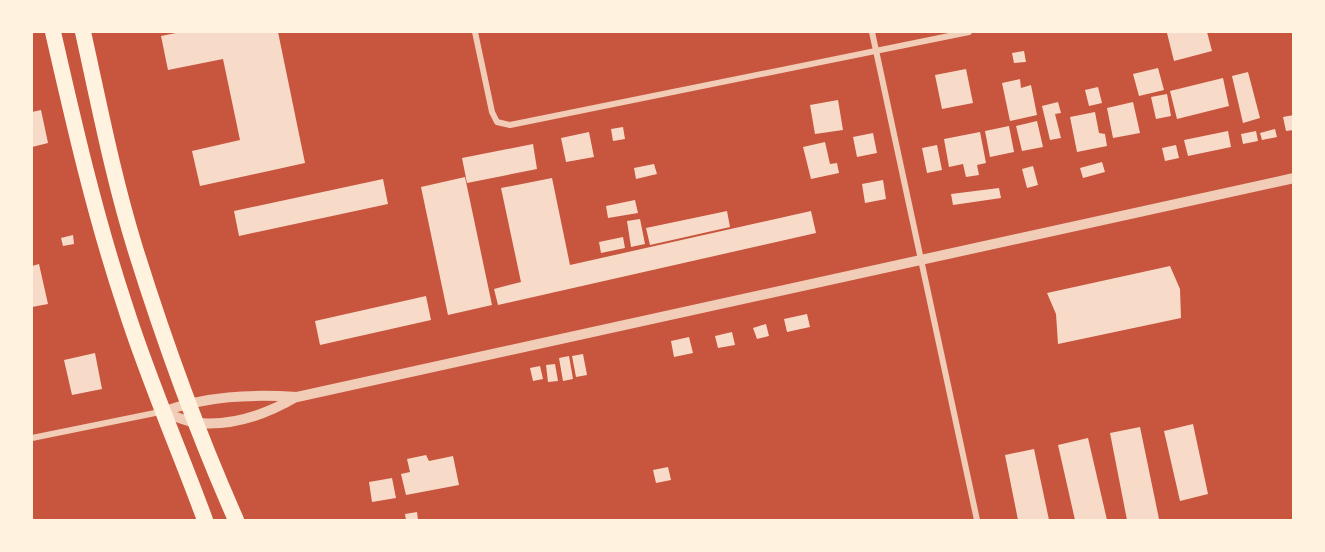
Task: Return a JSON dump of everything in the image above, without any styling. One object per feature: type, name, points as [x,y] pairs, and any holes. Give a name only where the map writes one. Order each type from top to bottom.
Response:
[{"type":"highway","points":[[53,32],[80,152],[125,306],[162,412],[205,520]]},
{"type":"highway","points":[[83,32],[108,144],[135,248],[188,403],[211,464],[236,520]]},
{"type":"street","points":[[475,32],[492,112],[497,122],[510,125],[969,32]]},
{"type":"street","points":[[872,32],[923,259],[977,520]]},
{"type":"street","points":[[32,438],[162,412],[188,403],[222,397],[261,394],[297,397],[1293,178]]},
{"type":"street","points":[[162,412],[197,423],[233,421],[277,409],[297,397]]},
{"type":"building","points":[[181,32],[278,32],[305,163],[200,186],[192,151],[240,140],[223,59],[168,70],[161,36]]},
{"type":"building","points":[[1207,32],[1212,51],[1174,61],[1167,33]]},
{"type":"building","points":[[1024,51],[1026,62],[1014,63],[1012,53]]},
{"type":"building","points":[[1158,68],[1164,90],[1139,96],[1133,74]]},
{"type":"building","points":[[966,69],[973,103],[942,109],[935,75]]},
{"type":"building","points":[[1248,72],[1260,118],[1243,123],[1232,76]]},
{"type":"building","points":[[1223,78],[1229,106],[1177,119],[1170,91]]},
{"type":"building","points":[[1020,79],[1021,88],[1031,85],[1037,115],[1010,121],[1002,83]]},
{"type":"building","points":[[1098,87],[1102,103],[1089,106],[1085,90]]},
{"type":"building","points":[[1167,94],[1171,116],[1156,119],[1151,97]]},
{"type":"building","points":[[838,100],[843,130],[815,134],[810,105]]},
{"type":"building","points":[[1058,102],[1061,113],[1055,114],[1061,138],[1050,140],[1042,106]]},
{"type":"building","points":[[1133,102],[1140,133],[1113,138],[1107,108]]},
{"type":"building","points":[[41,110],[48,143],[32,147],[32,112]]},
{"type":"building","points":[[1095,112],[1099,133],[1105,134],[1107,146],[1077,152],[1070,117]]},
{"type":"building","points":[[1294,115],[1294,130],[1286,131],[1283,117]]},
{"type":"building","points":[[1037,121],[1043,147],[1022,151],[1016,126]]},
{"type":"building","points":[[1009,126],[1014,152],[990,157],[985,131]]},
{"type":"building","points":[[623,127],[625,139],[613,141],[611,129]]},
{"type":"building","points":[[1275,129],[1277,137],[1262,140],[1260,133]]},
{"type":"building","points":[[1228,131],[1231,147],[1188,156],[1184,140]]},
{"type":"building","points":[[1256,131],[1258,141],[1243,144],[1241,134]]},
{"type":"building","points":[[589,132],[594,157],[566,162],[561,138]]},
{"type":"building","points":[[980,132],[986,163],[977,165],[979,175],[966,177],[963,164],[949,167],[944,139]]},
{"type":"building","points":[[873,133],[877,153],[857,157],[853,137]]},
{"type":"building","points":[[825,142],[830,164],[837,163],[839,173],[811,179],[803,147]]},
{"type":"building","points":[[533,144],[537,169],[467,183],[462,158]]},
{"type":"building","points":[[937,145],[942,170],[927,173],[922,148]]},
{"type":"building","points":[[1176,145],[1179,158],[1165,161],[1162,148]]},
{"type":"building","points":[[1102,162],[1105,172],[1083,178],[1080,168]]},
{"type":"building","points":[[654,164],[657,174],[636,179],[634,168]]},
{"type":"building","points":[[1033,166],[1038,185],[1027,188],[1022,169]]},
{"type":"building","points":[[465,177],[492,305],[448,315],[421,187]]},
{"type":"building","points":[[552,178],[570,265],[811,211],[816,233],[498,305],[494,289],[521,282],[501,188]]},
{"type":"building","points":[[383,179],[388,204],[239,236],[234,211]]},
{"type":"building","points":[[883,180],[886,199],[865,203],[862,184]]},
{"type":"building","points":[[999,188],[1001,198],[953,205],[951,194]]},
{"type":"building","points":[[635,200],[638,213],[608,218],[606,206]]},
{"type":"building","points":[[727,211],[730,227],[650,245],[646,228]]},
{"type":"building","points":[[640,219],[645,244],[631,247],[627,221]]},
{"type":"building","points":[[73,235],[74,244],[63,246],[61,238]]},
{"type":"building","points":[[623,237],[625,248],[601,253],[599,242]]},
{"type":"building","points":[[39,264],[48,304],[32,307],[32,266]]},
{"type":"building","points":[[1170,266],[1180,289],[1181,318],[1058,344],[1056,314],[1047,293]]},
{"type":"building","points":[[426,296],[431,320],[320,345],[315,321]]},
{"type":"building","points":[[807,314],[810,327],[787,332],[784,319]]},
{"type":"building","points":[[766,324],[769,336],[757,339],[753,328]]},
{"type":"building","points":[[732,332],[735,345],[718,348],[715,336]]},
{"type":"building","points":[[689,337],[693,353],[674,357],[671,341]]},
{"type":"building","points":[[95,353],[102,389],[72,395],[64,360]]},
{"type":"building","points":[[583,354],[587,375],[576,377],[572,356]]},
{"type":"building","points":[[569,356],[573,379],[563,381],[559,358]]},
{"type":"building","points":[[555,364],[558,381],[548,382],[546,365]]},
{"type":"building","points":[[540,366],[543,379],[533,381],[530,368]]},
{"type":"building","points":[[1193,424],[1208,494],[1180,501],[1164,431]]},
{"type":"building","points":[[1140,427],[1159,519],[1154,520],[1127,520],[1110,433]]},
{"type":"building","points":[[1088,438],[1107,520],[1075,520],[1058,445]]},
{"type":"building","points":[[1034,449],[1049,520],[1018,520],[1005,455]]},
{"type":"building","points":[[426,455],[429,461],[453,456],[459,485],[406,495],[401,474],[410,472],[407,459]]},
{"type":"building","points":[[668,467],[671,480],[656,483],[653,470]]},
{"type":"building","points":[[392,478],[396,498],[372,502],[369,482]]},
{"type":"building","points":[[417,512],[418,520],[406,520],[405,514]]}]
